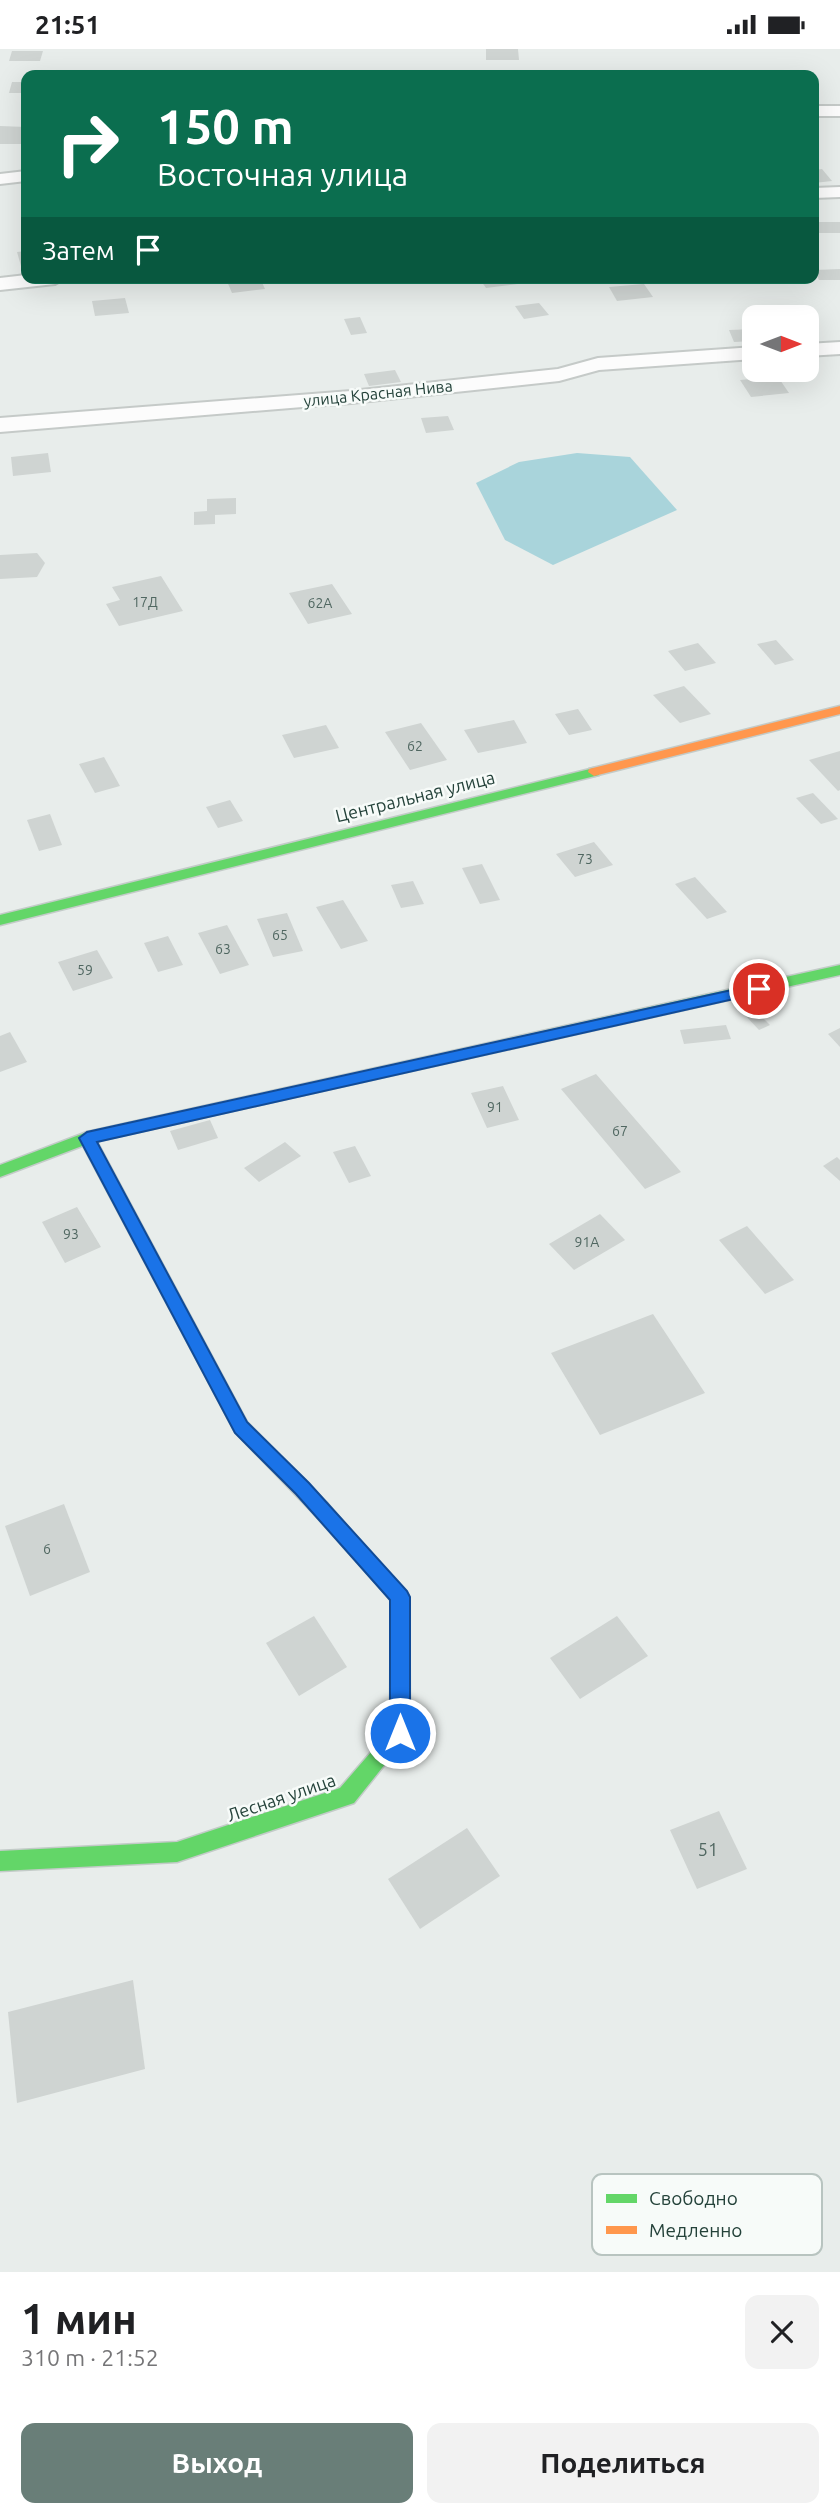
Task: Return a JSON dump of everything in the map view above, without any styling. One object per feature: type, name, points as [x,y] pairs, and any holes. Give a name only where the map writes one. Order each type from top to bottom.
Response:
[{"type":"street","points":[[819,111],[840,111]]},
{"type":"street","points":[[0,179],[21,177]]},
{"type":"street","points":[[819,193],[840,192]]},
{"type":"street","points":[[0,284],[21,282]]},
{"type":"street","points":[[819,349],[840,348]]},
{"type":"street","name":"улица Красная Нива","points":[[0,425],[351,397],[559,375],[598,364],[742,354]]},
{"type":"street","name":"Центральная улица","points":[[0,920],[840,710]]},
{"type":"street","points":[[0,1171],[87,1138],[840,970]]},
{"type":"street","name":"Лесная улица","points":[[0,1861],[177,1852],[347,1796],[400,1733],[400,1597],[302,1488],[241,1427],[87,1138]]},
{"type":"water","points":[[577,453],[630,457],[677,510],[553,565],[505,540],[476,483],[519,462]]},
{"type":"building","points":[[486,49],[518,49],[519,60],[486,60]]},
{"type":"building","points":[[12,51],[43,51],[40,61],[9,61]]},
{"type":"building","points":[[12,82],[21,82],[21,93],[9,93]]},
{"type":"building","points":[[0,126],[21,127],[21,144],[0,144]]},
{"type":"building","points":[[819,169],[822,169],[832,181],[819,182]]},
{"type":"building","points":[[819,222],[840,222],[840,233],[819,233]]},
{"type":"building","points":[[840,269],[840,280],[819,280],[819,270]]},
{"type":"building","points":[[228,284],[263,284],[265,289],[232,293]]},
{"type":"building","points":[[483,284],[517,284],[486,288]]},
{"type":"building","points":[[644,284],[653,297],[617,301],[609,287]]},
{"type":"building","points":[[125,298],[129,313],[95,316],[92,301]]},
{"type":"building","points":[[539,303],[549,315],[524,319],[515,306]]},
{"type":"building","points":[[360,317],[367,333],[351,335],[344,319]]},
{"type":"building","points":[[742,329],[742,342],[734,342],[729,330]]},
{"type":"building","points":[[395,370],[401,382],[369,386],[364,374]]},
{"type":"building","points":[[740,380],[781,382],[789,393],[751,397]]},
{"type":"building","points":[[448,416],[454,430],[426,433],[421,418]]},
{"type":"building","points":[[48,453],[51,472],[13,476],[11,457]]},
{"type":"building","points":[[236,498],[236,514],[215,515],[215,524],[194,525],[194,512],[207,511],[207,499]]},
{"type":"building","points":[[37,553],[45,563],[37,577],[0,579],[0,555]]},
{"type":"building","points":[[161,576],[183,611],[119,626],[106,604],[120,600],[112,587]]},
{"type":"building","points":[[332,584],[352,614],[308,624],[289,593]]},
{"type":"building","points":[[776,640],[794,660],[775,665],[757,644]]},
{"type":"building","points":[[698,643],[716,663],[685,671],[668,651]]},
{"type":"building","points":[[684,686],[711,714],[680,723],[653,695]]},
{"type":"building","points":[[578,709],[592,730],[569,735],[555,714]]},
{"type":"building","points":[[514,720],[527,743],[478,753],[464,730]]},
{"type":"building","points":[[421,723],[447,760],[410,770],[385,732]]},
{"type":"building","points":[[326,725],[339,748],[294,758],[282,735]]},
{"type":"building","points":[[840,751],[840,790],[838,791],[809,760]]},
{"type":"building","points":[[104,757],[120,786],[95,793],[79,764]]},
{"type":"building","points":[[813,793],[838,819],[821,824],[796,798]]},
{"type":"building","points":[[230,800],[243,821],[218,828],[206,807]]},
{"type":"building","points":[[50,814],[62,845],[39,851],[27,820]]},
{"type":"building","points":[[594,842],[613,865],[575,877],[556,854]]},
{"type":"building","points":[[482,864],[500,900],[480,904],[462,868]]},
{"type":"building","points":[[695,877],[727,912],[707,919],[675,884]]},
{"type":"building","points":[[413,881],[424,904],[401,908],[391,885]]},
{"type":"building","points":[[343,900],[368,941],[341,949],[316,907]]},
{"type":"building","points":[[287,913],[303,951],[273,957],[257,919]]},
{"type":"building","points":[[227,925],[249,965],[220,974],[198,933]]},
{"type":"building","points":[[168,936],[183,965],[158,972],[144,943]]},
{"type":"building","points":[[97,950],[113,978],[73,991],[58,962]]},
{"type":"building","points":[[754,1009],[770,1025],[759,1030],[743,1013]]},
{"type":"building","points":[[726,1025],[731,1039],[684,1044],[680,1030]]},
{"type":"building","points":[[840,1028],[840,1047],[828,1034]]},
{"type":"building","points":[[10,1032],[27,1062],[0,1072],[0,1036]]},
{"type":"building","points":[[596,1074],[681,1172],[645,1189],[561,1089]]},
{"type":"building","points":[[503,1086],[519,1120],[487,1128],[471,1093]]},
{"type":"building","points":[[210,1120],[218,1138],[178,1150],[170,1131]]},
{"type":"building","points":[[285,1142],[301,1156],[259,1182],[244,1168]]},
{"type":"building","points":[[355,1146],[371,1176],[349,1183],[333,1152]]},
{"type":"building","points":[[837,1157],[840,1160],[840,1181],[823,1166]]},
{"type":"building","points":[[77,1207],[101,1247],[65,1263],[42,1222]]},
{"type":"building","points":[[600,1214],[625,1240],[574,1270],[549,1244]]},
{"type":"building","points":[[747,1226],[794,1280],[765,1294],[719,1240]]},
{"type":"building","points":[[653,1314],[705,1393],[600,1435],[551,1353]]},
{"type":"building","points":[[64,1504],[90,1572],[30,1596],[5,1526]]},
{"type":"building","points":[[314,1616],[347,1667],[299,1696],[266,1643]]},
{"type":"building","points":[[617,1616],[648,1656],[580,1699],[550,1658]]},
{"type":"building","points":[[719,1811],[747,1869],[697,1889],[670,1830]]},
{"type":"building","points":[[467,1828],[500,1876],[420,1929],[388,1879]]},
{"type":"building","points":[[133,1980],[145,2069],[17,2103],[8,2012]]},
{"type":"traffic: fast","points":[[0,920],[594,772]]},
{"type":"traffic: fast","points":[[0,1171],[87,1138],[840,970]]},
{"type":"traffic: fast","points":[[0,1861],[177,1852],[347,1796],[400,1733],[400,1597],[321,1509]]},
{"type":"traffic: slow","points":[[594,772],[840,710]]},
{"type":"traffic: slow","points":[[87,1138],[241,1427],[321,1509]]},
{"type":"route","points":[[400,1733],[400,1597],[302,1488],[241,1427],[87,1138],[759,989]]}]
